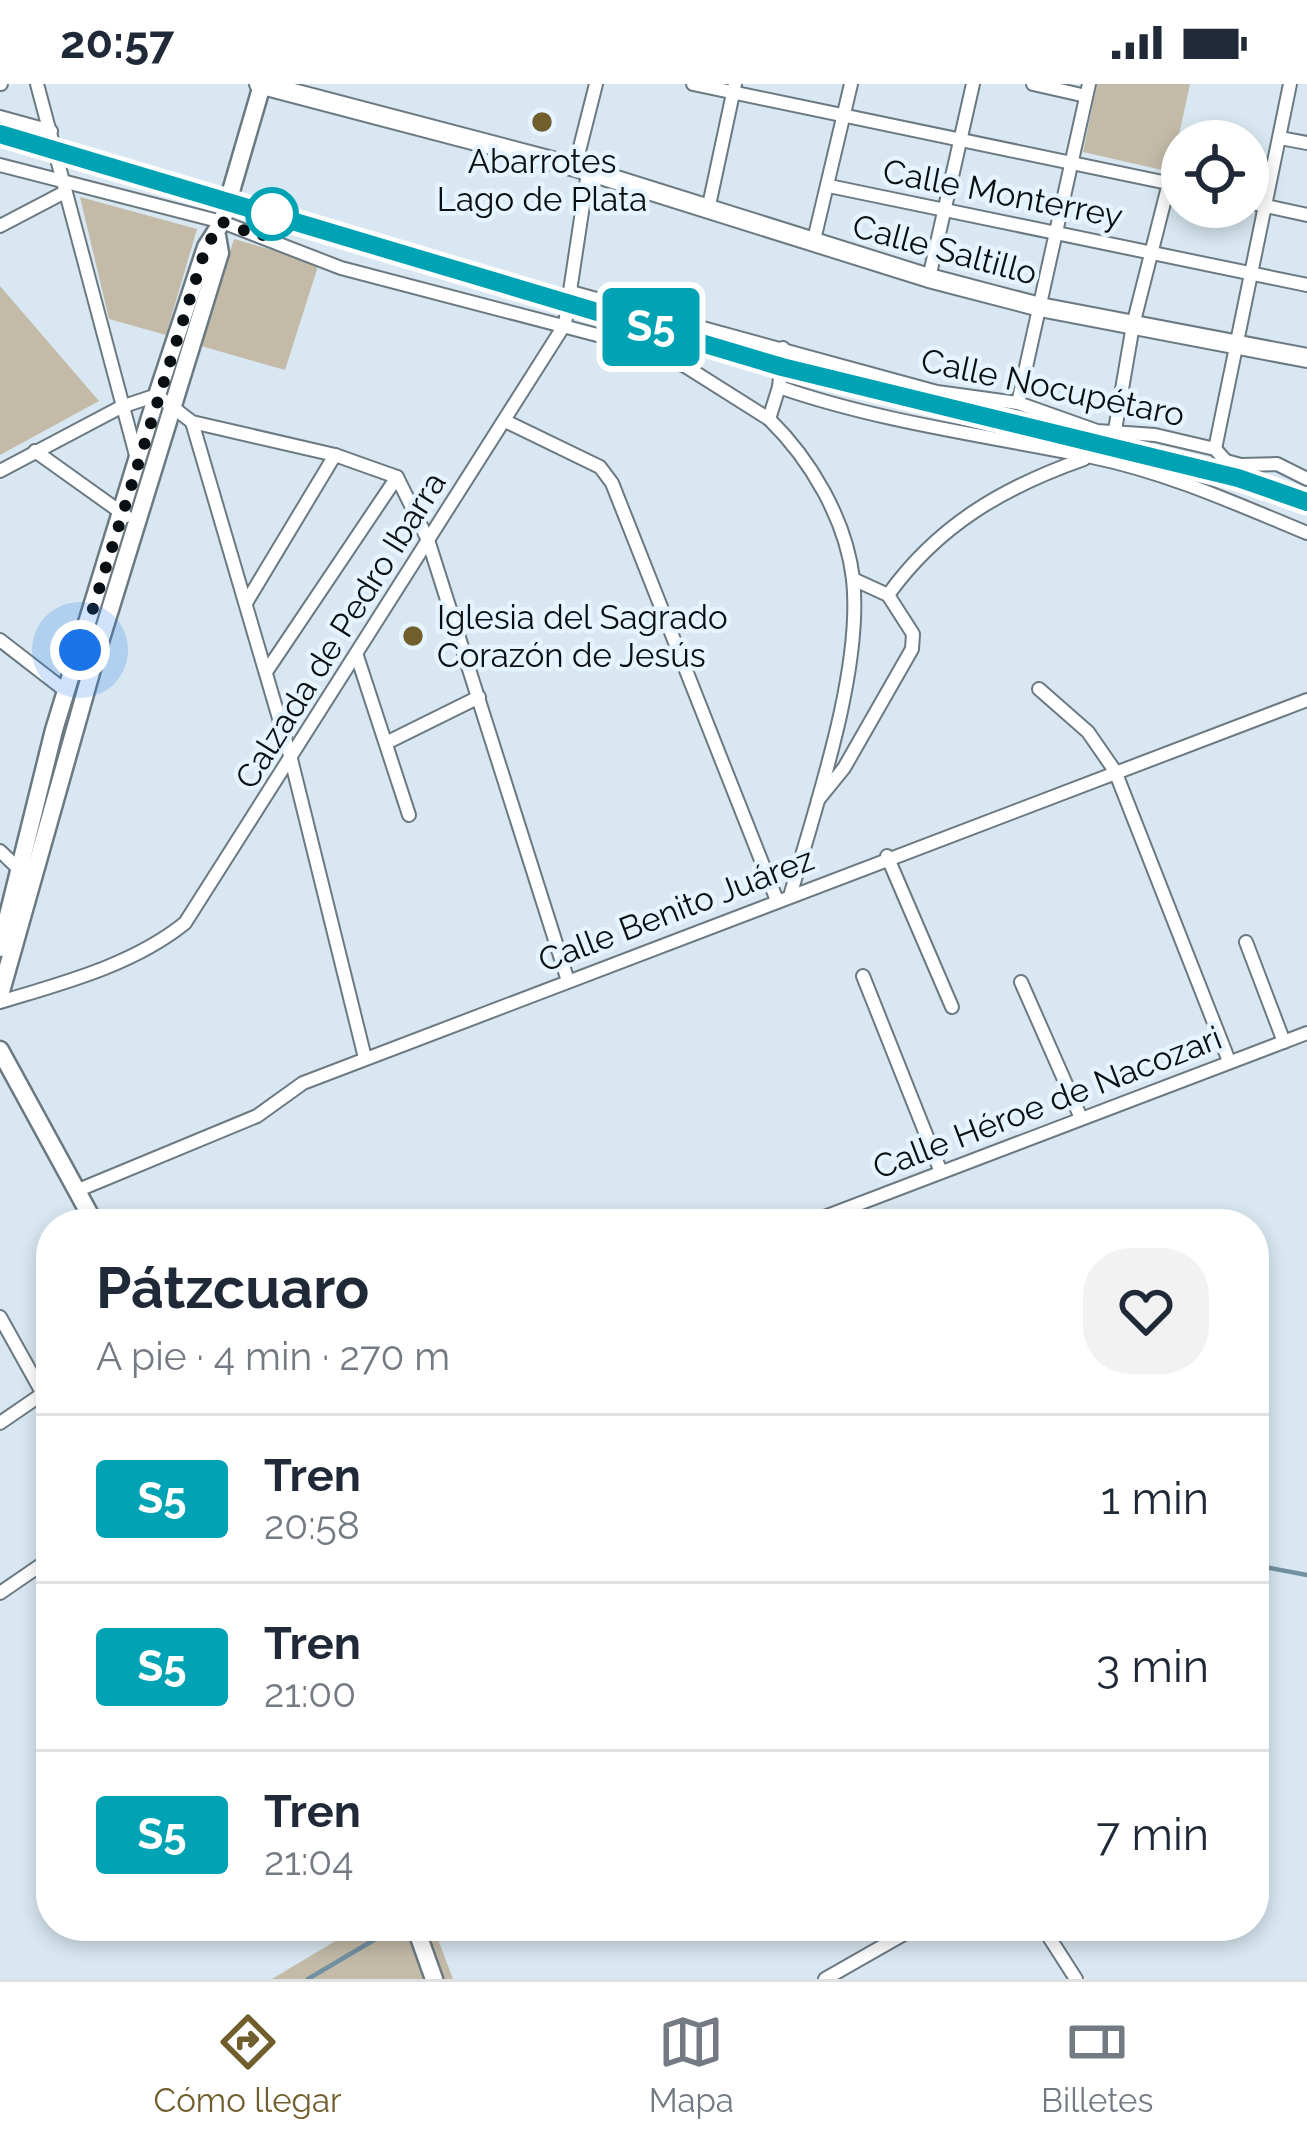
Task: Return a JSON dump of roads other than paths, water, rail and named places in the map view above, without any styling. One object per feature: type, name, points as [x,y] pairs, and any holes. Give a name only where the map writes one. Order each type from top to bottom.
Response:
[{"type":"main road","name":"Calle Saltillo","points":[[261,84],[582,170],[929,278],[1040,307],[1307,358]]},
{"type":"main road","points":[[0,998],[54,730],[173,407],[220,254],[219,229],[261,84]]},
{"type":"main road","points":[[0,948],[75,738],[157,395],[206,247],[219,229]]},
{"type":"main road","points":[[54,730],[75,738]]},
{"type":"main road","points":[[0,1050],[86,1209]]},
{"type":"main road","points":[[420,1941],[434,1979]]},
{"type":"street","points":[[37,84],[138,462]]},
{"type":"street","name":"Calzada de Pedro Ibarra","points":[[0,998],[78,978],[168,938],[185,923],[565,324],[596,84]]},
{"type":"street","points":[[693,84],[734,88],[1161,181]]},
{"type":"street","points":[[813,244],[851,84]]},
{"type":"street","points":[[929,278],[973,84]]},
{"type":"street","points":[[1018,404],[1088,90],[1033,84]]},
{"type":"street","points":[[1269,167],[1290,84]]},
{"type":"street","points":[[708,211],[734,88]]},
{"type":"street","points":[[0,117],[52,131]]},
{"type":"street","points":[[1280,138],[1307,143]]},
{"type":"street","points":[[0,165],[341,268],[565,324],[685,365],[769,419],[812,468],[838,528],[853,579],[848,661],[791,892]]},
{"type":"street","points":[[0,226],[61,186]]},
{"type":"street","name":"Calle Monterrey","points":[[830,186],[1307,285]]},
{"type":"street","points":[[1269,207],[1307,215]]},
{"type":"street","points":[[1115,430],[1133,325],[1161,224]]},
{"type":"street","points":[[1214,449],[1252,228]]},
{"type":"street","name":"Calle Nocupétaro","points":[[571,292],[937,392],[1018,404],[1097,431],[1115,430],[1214,449],[1226,461],[1277,464],[1307,479]]},
{"type":"street","points":[[769,419],[779,387],[783,348]]},
{"type":"street","points":[[779,387],[965,434],[1090,456],[1189,485],[1307,533]]},
{"type":"street","points":[[0,471],[121,407],[157,395],[192,422],[335,455],[397,477],[428,540],[568,981]]},
{"type":"street","points":[[505,421],[600,467],[612,483],[776,898]]},
{"type":"street","points":[[192,422],[291,759],[365,1058]]},
{"type":"street","points":[[35,451],[129,519]]},
{"type":"street","points":[[246,603],[335,455]]},
{"type":"street","points":[[888,595],[911,563],[1001,491],[1090,456]]},
{"type":"street","points":[[266,672],[397,477]]},
{"type":"street","points":[[816,802],[844,768],[912,649],[913,634],[888,595],[853,579]]},
{"type":"street","points":[[0,640],[67,692]]},
{"type":"street","points":[[357,656],[409,815]]},
{"type":"street","points":[[1039,689],[1088,731],[1115,770],[1229,1060]]},
{"type":"street","points":[[386,743],[479,698]]},
{"type":"street","name":"Calle Benito Juárez","points":[[76,1191],[257,1116],[303,1083],[365,1058],[791,892],[1307,700]]},
{"type":"street","points":[[0,851],[28,877]]},
{"type":"street","points":[[886,856],[952,1006]]},
{"type":"street","points":[[1246,942],[1283,1042]]},
{"type":"street","points":[[863,976],[940,1172]]},
{"type":"street","points":[[1021,982],[1081,1118]]},
{"type":"street","name":"Calle Héroe de Nacozari","points":[[845,1209],[1307,1033]]},
{"type":"street","points":[[0,1317],[36,1374]]},
{"type":"street","points":[[0,1423],[36,1398]]},
{"type":"street","points":[[0,1593],[36,1568]]},
{"type":"street","points":[[825,1979],[892,1941]]},
{"type":"street","points":[[1052,1941],[1076,1979]]},
{"type":"waterway","points":[[1269,1568],[1307,1575]]},
{"type":"waterway","points":[[308,1979],[372,1941]]},
{"type":"railway","points":[[0,134],[782,366],[1237,479],[1307,502]]},
{"type":"train","name":"S5","points":[[0,134],[782,367],[1238,478],[1307,502]]},
{"type":"place","name":"Abarrotes Lago de Plata","points":[[542,122]]},
{"type":"place","name":"Iglesia del Sagrado Corazón de Jesús","points":[[413,636]]}]
